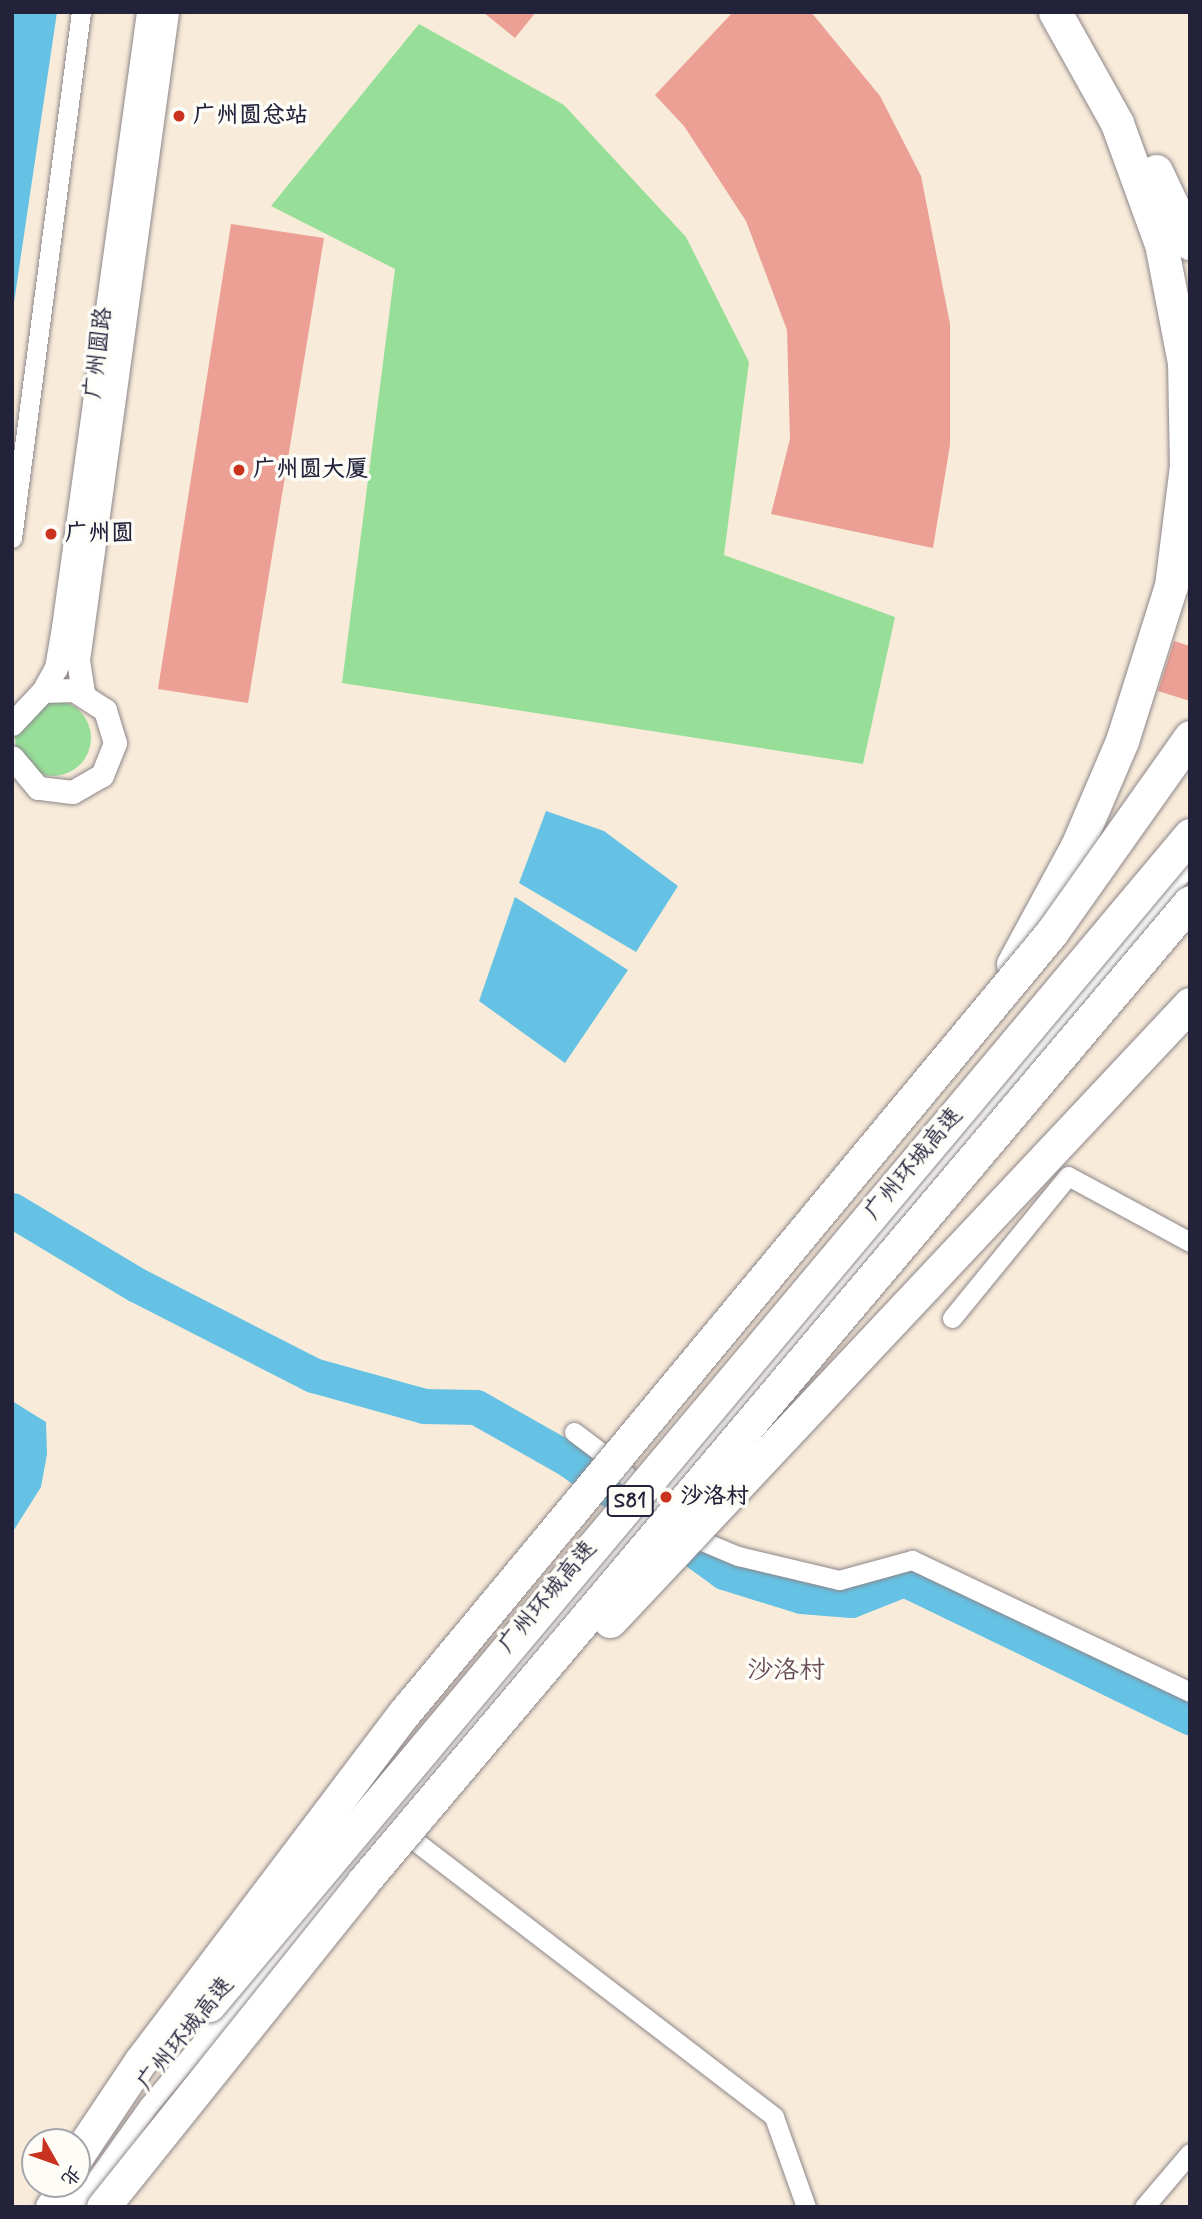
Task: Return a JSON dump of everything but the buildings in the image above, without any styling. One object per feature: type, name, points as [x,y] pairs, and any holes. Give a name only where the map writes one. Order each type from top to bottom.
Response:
[{"type":"highway","points":[[915,1098],[1015,961],[1094,811],[1161,624],[1179,537],[1186,414],[1169,272],[1129,150],[1055,12]]},
{"type":"highway","points":[[1071,12],[1190,243]]},
{"type":"highway","points":[[91,2135],[139,2062],[405,1712],[915,1098],[1097,874],[1190,737]]},
{"type":"highway","name":"广州环城高速","points":[[91,2156],[368,1811],[1190,835]]},
{"type":"highway","name":"广州环城高速","points":[[103,2207],[363,1882],[1190,902]]},
{"type":"highway","points":[[363,1882],[1190,1004]]},
{"type":"highway","points":[[1033,1172],[1190,1010]]},
{"type":"street","points":[[12,538],[81,12]]},
{"type":"street","name":"广州圆路","points":[[43,691],[56,668],[63,627],[148,12]]},
{"type":"street","name":"广州圆路","points":[[83,692],[78,660],[167,12]]},
{"type":"street","points":[[12,724],[28,699],[43,691],[83,692],[113,725],[115,743],[102,775],[88,786],[55,793],[24,777],[12,757]]},
{"type":"street","points":[[76,2207],[149,2105],[653,1510],[1190,863]]},
{"type":"street","points":[[952,1318],[1068,1176],[1190,1242]]},
{"type":"street","points":[[574,1432],[620,1466],[653,1510],[710,1546],[807,1575],[859,1580],[912,1560],[1190,1692]]},
{"type":"street","points":[[389,1821],[774,2117],[806,2207]]},
{"type":"street","points":[[1144,2207],[1190,2153]]},
{"type":"green space","points":[[419,24],[564,105],[686,237],[749,362],[724,555],[895,617],[863,764],[342,683],[395,269],[271,206]]},
{"type":"green space","points":[[53,700],[67,703],[80,711],[88,724],[91,738],[88,752],[80,765],[67,773],[53,776],[39,773],[26,765],[18,752],[15,738],[18,724],[26,711],[39,703]]},
{"type":"water","points":[[12,12],[57,12],[12,316]]},
{"type":"water","points":[[546,811],[604,831],[678,886],[636,952],[519,883]]},
{"type":"water","points":[[515,897],[628,970],[565,1063],[479,1001]]},
{"type":"water","points":[[12,1401],[46,1422],[47,1454],[41,1487],[12,1533]]},
{"type":"waterway","points":[[12,1210],[137,1285],[313,1375],[424,1406],[476,1407],[568,1459],[724,1572],[801,1596],[851,1600],[904,1579],[1190,1717]]},
{"type":"place","name":"广州圆总站","points":[[179,116]]},
{"type":"place","name":"广州圆大厦","points":[[239,470]]},
{"type":"place","name":"广州圆","points":[[51,534]]},
{"type":"place","name":"沙洛村","points":[[666,1497]]},
{"type":"district","name":"沙洛村","points":[[786,1672]]}]
